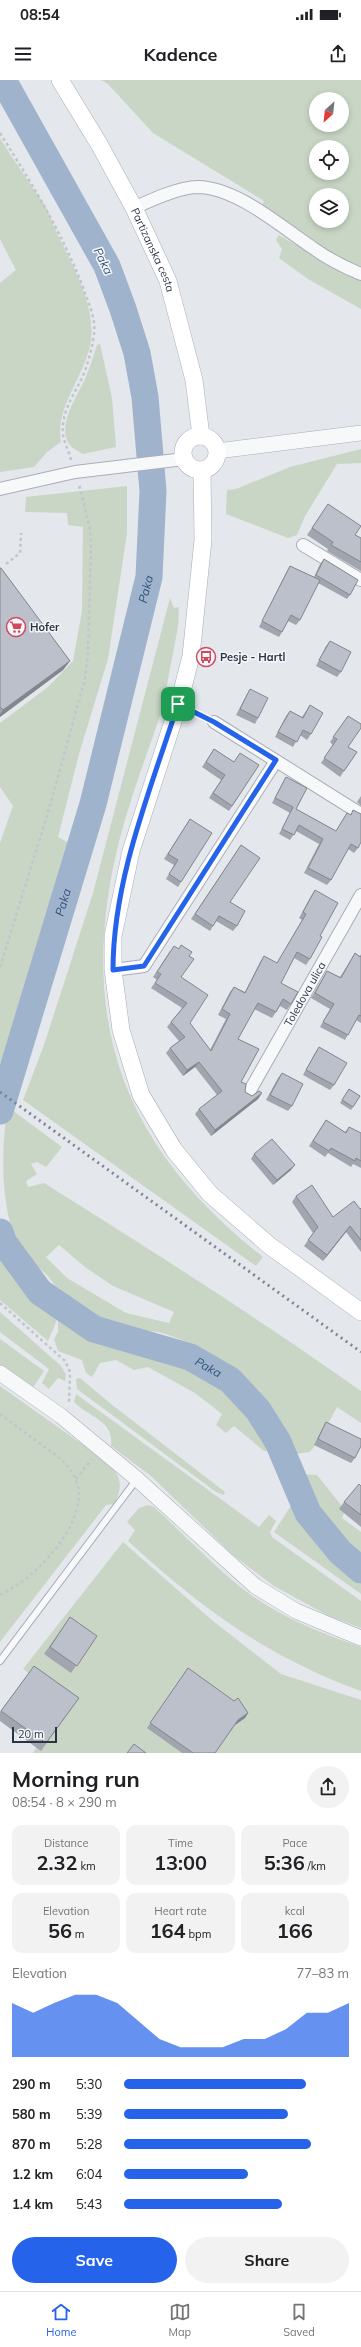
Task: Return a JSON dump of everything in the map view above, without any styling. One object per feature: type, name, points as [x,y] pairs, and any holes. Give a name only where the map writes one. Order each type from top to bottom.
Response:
[{"type":"main road","name":"Partizanska cesta","points":[[60,80],[99,144],[134,208],[168,281],[194,380],[201,436]]},
{"type":"main road","points":[[196,436],[201,436],[212,441],[217,451],[215,461],[207,468],[202,470],[192,468],[184,459],[183,454],[186,443],[196,436]]},
{"type":"main road","points":[[202,470],[203,540],[191,656],[178,704],[131,851],[113,936],[113,970],[121,1030],[141,1095],[174,1150],[210,1194],[270,1246],[361,1312]]},
{"type":"street","points":[[134,208],[154,198],[197,187],[219,190],[263,214],[314,250],[361,274]]},
{"type":"street","points":[[217,451],[361,433]]},
{"type":"street","points":[[0,489],[75,472],[165,460],[184,459]]},
{"type":"street","points":[[303,544],[361,580]]},
{"type":"street","points":[[214,722],[361,814]]},
{"type":"street","points":[[113,970],[144,966],[276,760]]},
{"type":"street","name":"Toledova ulica","points":[[248,1094],[361,894]]},
{"type":"street","points":[[0,1373],[61,1416],[137,1480],[255,1586],[296,1611],[361,1638]]},
{"type":"lane","points":[[0,1661],[137,1480]]},
{"type":"path","points":[[0,133],[36,189],[76,268],[94,322],[94,333],[86,367],[66,409],[63,435],[68,450]]},
{"type":"path","points":[[0,967],[47,816],[85,679],[88,653],[91,546],[90,530],[79,486]]},
{"type":"path","points":[[6,564],[20,553],[21,533]]},
{"type":"path","points":[[178,704],[214,722]]},
{"type":"path","points":[[0,1302],[65,1361],[70,1372],[68,1401],[71,1407]]},
{"type":"path","points":[[0,1414],[62,1460],[76,1479],[79,1491],[77,1508],[72,1525],[60,1542],[31,1574],[14,1589],[0,1595]]},
{"type":"path","points":[[76,1479],[94,1456]]},
{"type":"green space","points":[[101,80],[361,80],[361,270],[259,214],[264,201],[153,133],[108,84]]},
{"type":"green space","points":[[0,138],[47,210],[82,287],[87,301],[91,331],[90,346],[86,358],[65,406],[62,417],[60,430],[61,442],[47,452],[34,467],[0,472],[0,283],[16,270],[0,239]]},
{"type":"green space","points":[[279,235],[338,270],[361,279],[361,309],[308,279],[279,258],[282,249],[276,240]]},
{"type":"green space","points":[[100,344],[112,398],[116,447],[83,454],[68,443],[65,432],[66,424],[71,406],[87,374],[97,345]]},
{"type":"green space","points":[[361,449],[361,463],[337,464],[305,516],[297,535],[288,538],[226,514],[227,490],[236,489],[290,467]]},
{"type":"green space","points":[[127,486],[127,533],[108,659],[79,754],[58,837],[72,845],[11,1037],[0,1063],[0,843],[13,806],[0,787],[0,723],[48,687],[73,661],[82,611],[83,527],[68,525],[67,513],[25,512],[26,497]]},
{"type":"green space","points":[[170,598],[174,608],[179,607],[178,627],[165,695],[166,698],[123,826],[113,868],[105,928],[104,985],[111,1037],[126,1086],[149,1132],[179,1176],[217,1217],[263,1257],[256,1266],[23,1100],[44,1045],[93,893]]},
{"type":"green space","points":[[8,1107],[62,1147],[46,1167],[37,1162],[31,1164],[37,1174],[26,1181],[28,1187],[44,1183],[204,1285],[361,1391],[361,1423],[337,1407],[318,1442],[310,1452],[294,1454],[272,1413],[258,1395],[242,1378],[204,1351],[162,1333],[131,1329],[101,1319],[81,1310],[71,1303],[47,1275],[24,1256],[16,1241],[6,1204],[4,1184],[3,1164],[5,1125]],"holes":[[[59,1245],[85,1267],[113,1286],[174,1312],[169,1323],[126,1313],[67,1278],[46,1257]]]},
{"type":"green space","points":[[0,1252],[11,1271],[25,1288],[40,1302],[59,1315],[48,1341],[0,1300]]},
{"type":"green space","points":[[0,1312],[61,1366],[66,1375],[65,1381],[58,1378],[49,1389],[42,1383],[49,1369],[0,1332]]},
{"type":"green space","points":[[58,1320],[83,1335],[111,1347],[130,1352],[172,1359],[207,1374],[221,1384],[245,1407],[275,1452],[264,1451],[234,1426],[226,1433],[216,1425],[222,1414],[195,1393],[148,1367],[134,1370],[116,1360],[100,1363],[92,1377],[86,1373],[82,1360],[58,1351],[54,1339],[58,1332]]},
{"type":"green space","points":[[0,1339],[44,1371],[32,1389],[0,1366]]},
{"type":"green space","points":[[80,1378],[111,1404],[225,1492],[224,1495],[216,1492],[77,1389],[76,1379]]},
{"type":"green space","points":[[0,1386],[100,1457],[116,1473],[119,1478],[120,1489],[114,1504],[106,1505],[0,1642]]},
{"type":"green space","points":[[76,1394],[259,1527],[269,1515],[276,1521],[270,1532],[272,1537],[361,1601],[361,1628],[327,1615],[274,1586],[233,1555],[151,1476],[111,1446],[109,1430],[100,1420],[74,1402]]},
{"type":"green space","points":[[301,1474],[317,1475],[345,1510],[342,1518],[361,1532],[361,1558],[340,1540],[324,1520],[306,1487]]},
{"type":"green space","points":[[294,1501],[299,1513],[314,1535],[361,1581],[361,1594],[274,1532]]},
{"type":"green space","points":[[148,1505],[154,1507],[214,1564],[264,1604],[304,1625],[361,1647],[361,1691],[327,1678],[295,1663],[265,1646],[209,1609],[155,1565],[128,1541],[135,1530],[127,1522],[139,1508]]},
{"type":"green space","points":[[123,1542],[213,1621],[281,1674],[361,1700],[361,1753],[33,1753],[64,1699],[23,1669]]},
{"type":"building","points":[[328,504],[361,526],[355,535],[361,538],[361,562],[331,545],[333,542],[312,528]]},
{"type":"building","points":[[324,559],[358,580],[350,595],[316,575]]},
{"type":"building","points":[[290,566],[320,580],[300,620],[291,615],[282,632],[262,621]]},
{"type":"building","name":"Hofer","points":[[0,568],[70,661],[3,710],[0,707]]},
{"type":"building","points":[[330,641],[351,652],[341,672],[319,660]]},
{"type":"building","points":[[250,689],[268,698],[258,718],[240,709]]},
{"type":"building","points":[[310,705],[323,713],[311,734],[303,730],[297,742],[278,732],[290,711],[303,718]]},
{"type":"building","points":[[348,716],[361,724],[361,728],[348,747],[357,752],[344,771],[324,758],[337,739],[333,737]]},
{"type":"building","points":[[214,749],[234,762],[240,753],[259,765],[232,806],[213,793],[225,775],[206,762]]},
{"type":"building","points":[[286,777],[307,788],[296,809],[336,831],[347,813],[351,815],[353,810],[361,814],[361,842],[358,848],[351,844],[331,880],[308,868],[323,839],[299,825],[294,835],[282,829],[293,807],[275,798]]},
{"type":"building","points":[[190,819],[212,833],[181,882],[169,874],[178,860],[168,854]]},
{"type":"building","points":[[241,845],[260,858],[230,902],[245,911],[237,926],[219,916],[213,926],[195,914]]},
{"type":"building","points":[[315,890],[338,903],[320,936],[322,937],[310,959],[297,952],[281,983],[298,992],[291,1004],[283,999],[276,1012],[258,1003],[238,1039],[259,1049],[241,1082],[246,1084],[245,1092],[252,1096],[259,1091],[262,1093],[215,1130],[199,1109],[222,1091],[199,1062],[187,1070],[170,1048],[185,1037],[171,1022],[187,1003],[155,983],[161,974],[157,972],[174,946],[179,949],[181,945],[192,952],[189,956],[194,959],[181,977],[208,995],[190,1023],[211,1051],[230,1014],[222,1009],[234,987],[245,993],[264,956],[277,963],[306,914],[303,912]]},
{"type":"building","points":[[355,953],[360,957],[361,956],[361,1016],[359,1015],[348,1035],[323,1022],[334,1004],[315,993],[327,971],[341,978]]},
{"type":"building","points":[[319,1047],[347,1063],[334,1085],[306,1070]]},
{"type":"building","points":[[282,1073],[303,1084],[292,1106],[270,1095]]},
{"type":"building","points":[[349,1089],[360,1096],[353,1107],[342,1100]]},
{"type":"building","points":[[326,1120],[346,1133],[349,1127],[361,1133],[361,1161],[356,1158],[355,1161],[331,1148],[329,1151],[313,1141]]},
{"type":"building","points":[[272,1139],[295,1165],[277,1180],[254,1154]]},
{"type":"building","points":[[312,1185],[333,1217],[354,1201],[360,1209],[361,1208],[361,1240],[350,1226],[327,1255],[308,1240],[318,1227],[296,1196]]},
{"type":"building","points":[[326,1422],[361,1439],[361,1446],[355,1458],[318,1439]]},
{"type":"building","points":[[359,1484],[361,1486],[361,1515],[344,1502]]},
{"type":"building","points":[[70,1617],[97,1636],[77,1666],[50,1647]]},
{"type":"building","points":[[34,1666],[79,1698],[46,1743],[1,1711]]},
{"type":"building","points":[[188,1668],[234,1701],[238,1698],[248,1713],[238,1720],[215,1753],[193,1753],[150,1723]]},
{"type":"building","points":[[134,1744],[146,1753],[127,1753]]},
{"type":"waterway","name":"Paka","points":[[0,1111],[93,804],[149,577],[153,491],[145,397],[137,353],[123,309],[107,266],[3,80]]},
{"type":"waterway","name":"Paka","points":[[0,1232],[4,1243],[40,1292],[94,1329],[190,1357],[230,1380],[258,1410],[278,1442],[308,1513],[340,1552],[361,1570]]},
{"type":"railway","points":[[0,1092],[361,1352]]},
{"type":"place","name":"Hofer","points":[[16,627]]},
{"type":"place","name":"Pesje - Hartl","points":[[206,657]]},
{"type":"route","points":[[178,704],[214,722],[276,760],[144,966],[113,970],[113,936],[131,851],[178,704]]}]
